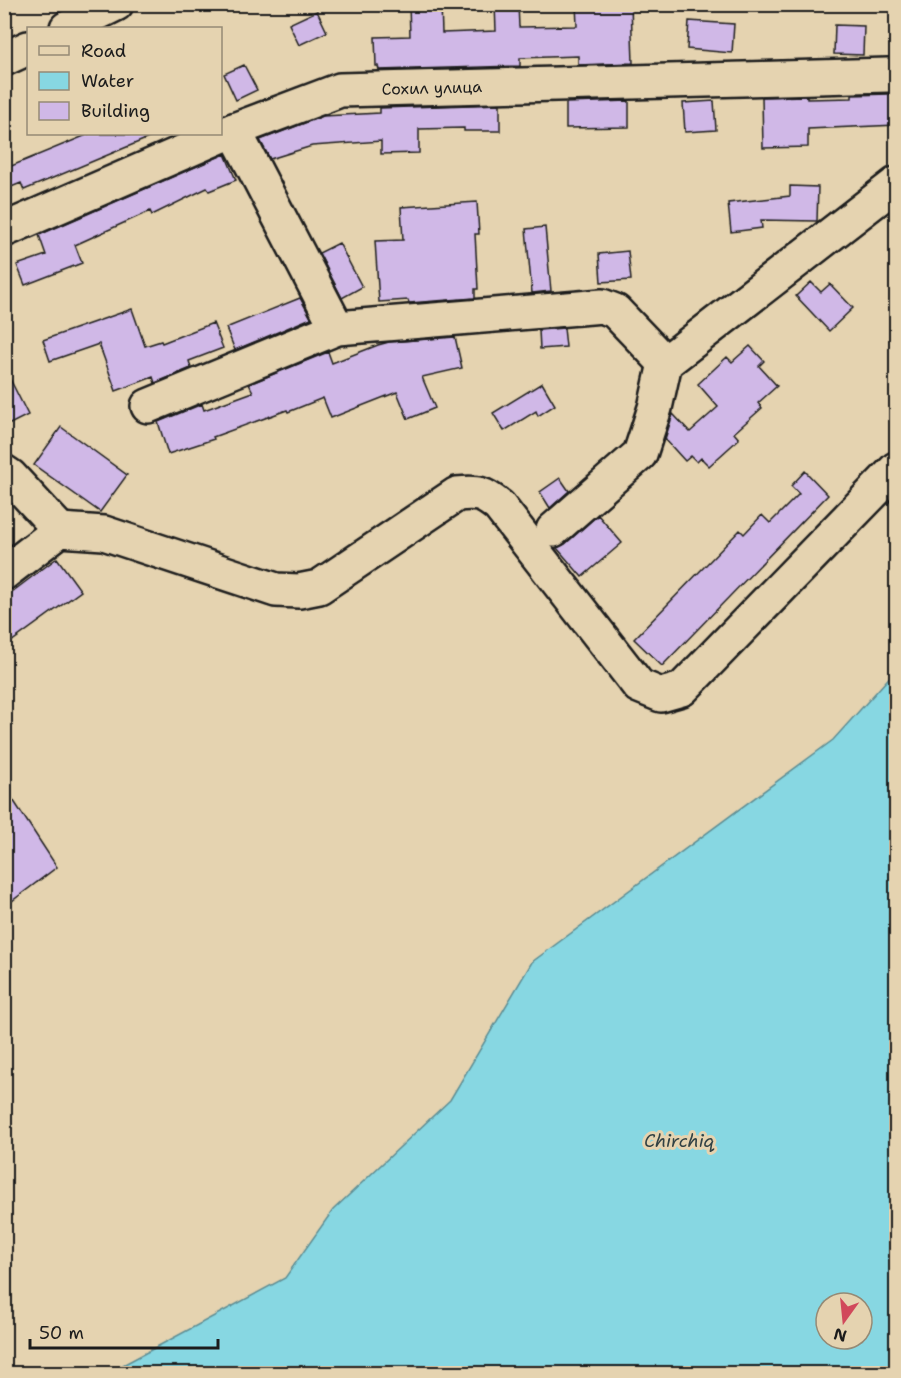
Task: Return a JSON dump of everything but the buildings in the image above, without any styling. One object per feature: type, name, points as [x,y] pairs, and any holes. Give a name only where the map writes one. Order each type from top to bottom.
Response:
[{"type":"street","points":[[70,27],[116,4]]},
{"type":"street","points":[[4,59],[27,48]]},
{"type":"street","name":"Сохил улица","points":[[4,230],[234,130],[340,90],[888,75]]},
{"type":"street","points":[[234,130],[337,328]]},
{"type":"street","points":[[553,530],[640,454],[656,408],[665,363],[897,184]]},
{"type":"street","points":[[148,406],[337,328],[602,306],[615,311],[622,317],[665,363]]},
{"type":"street","points":[[4,573],[60,530],[104,533],[276,590],[298,591],[319,587],[458,494],[473,492],[487,497],[499,506],[639,686],[661,695],[682,689],[897,469]]},
{"type":"street","points":[[4,472],[60,530]]},
{"type":"water","name":"Chirchiq","points":[[896,670],[896,1373],[108,1373],[285,1278],[333,1210],[450,1100],[532,962],[833,740]]}]
